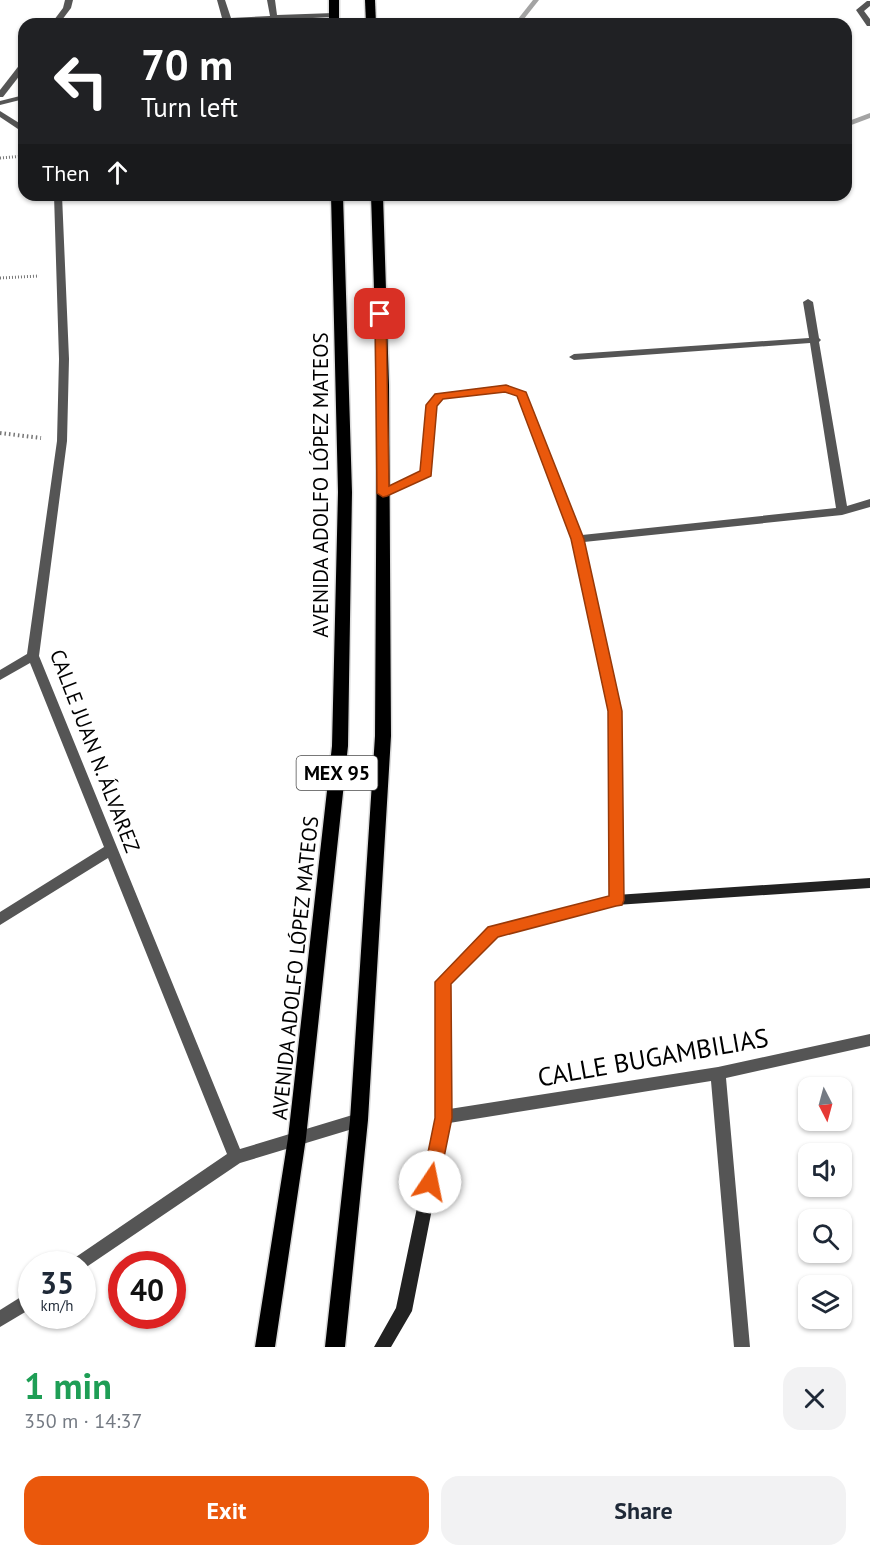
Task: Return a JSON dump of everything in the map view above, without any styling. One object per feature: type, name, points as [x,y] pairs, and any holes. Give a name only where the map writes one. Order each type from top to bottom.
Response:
[{"type":"main road","points":[[334,0],[334,18]]},
{"type":"main road","points":[[370,0],[371,18]]},
{"type":"main road","name":"AVENIDA ADOLFO LÓPEZ MATEOS","points":[[266,1347],[297,1138],[340,746],[345,492],[338,201]]},
{"type":"main road","name":"MEX 95","points":[[335,1347],[359,1120],[383,736],[383,386],[377,201]]},
{"type":"street","points":[[60,18],[67,9],[69,0]]},
{"type":"street","points":[[221,0],[226,18]]},
{"type":"street","points":[[271,0],[274,18]]},
{"type":"street","points":[[870,3],[860,10],[870,24]]},
{"type":"street","points":[[0,95],[18,72]]},
{"type":"street","points":[[0,103],[18,98]]},
{"type":"street","points":[[0,113],[18,126]]},
{"type":"street","name":"CALLE JUAN N. ÁLVAREZ","points":[[58,201],[64,359],[62,441],[33,656],[236,1156]]},
{"type":"street","points":[[808,302],[816,340],[842,512]]},
{"type":"street","points":[[574,357],[816,340]]},
{"type":"street","points":[[383,493],[426,473],[432,405],[439,396],[506,388],[522,394],[578,539],[615,711],[616,900]]},
{"type":"street","points":[[578,539],[842,512],[870,503]]},
{"type":"street","points":[[0,676],[33,656]]},
{"type":"street","points":[[0,919],[111,849]]},
{"type":"street","points":[[382,1347],[404,1311],[443,1118],[443,982],[493,931],[616,900],[870,884]]},
{"type":"street","name":"CALLE BUGAMBILIAS","points":[[443,1118],[718,1073],[870,1040]]},
{"type":"street","points":[[718,1073],[742,1347]]},
{"type":"street","points":[[96,1252],[236,1156],[359,1120]]},
{"type":"street","points":[[0,1319],[18,1307]]},
{"type":"path","points":[[0,158],[18,156]]},
{"type":"path","points":[[0,278],[61,274]]},
{"type":"path","points":[[0,433],[62,441]]},
{"type":"waterway","points":[[522,18],[536,0]]},
{"type":"waterway","points":[[852,122],[870,115]]},
{"type":"route","points":[[380,314],[383,493],[426,473],[432,405],[439,396],[506,388],[522,394],[530,420],[578,539],[615,711],[616,900],[493,931],[443,982],[443,1118],[430,1182]]}]
